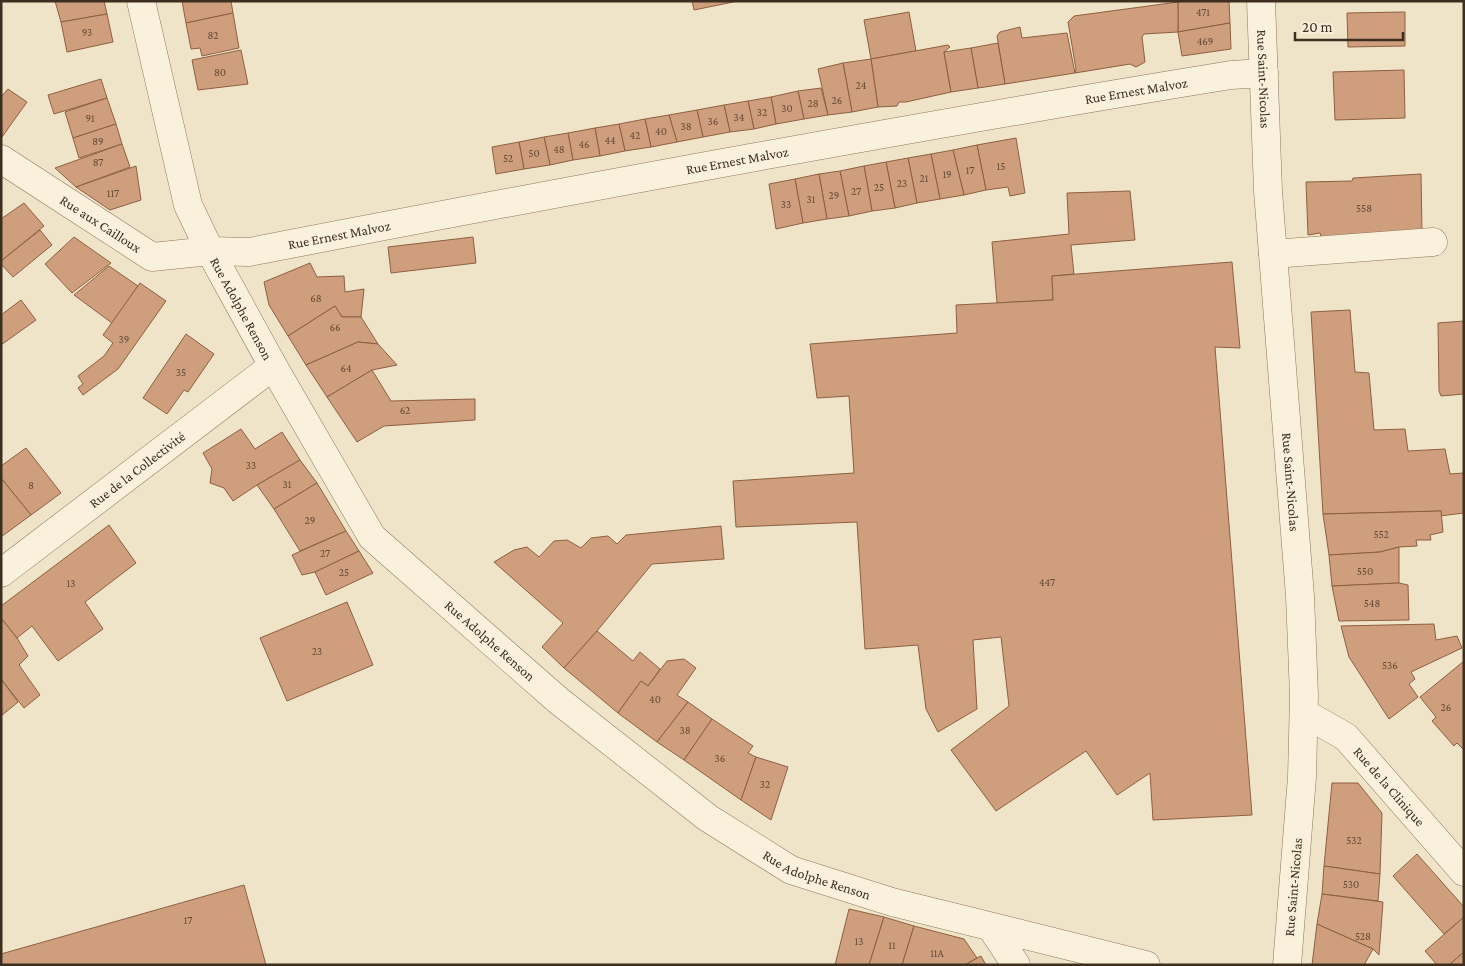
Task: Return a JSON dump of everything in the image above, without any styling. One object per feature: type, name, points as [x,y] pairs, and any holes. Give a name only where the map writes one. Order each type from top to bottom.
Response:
[{"type":"street","name":"Rue Adolphe Renson","points":[[141,1],[188,205],[210,251],[273,366],[372,537],[591,727],[708,818],[791,870],[892,902],[1146,965]]},
{"type":"street","name":"Rue Saint-Nicolas","points":[[1261,1],[1268,191],[1300,596],[1304,714],[1302,777],[1287,965]]},
{"type":"street","name":"Rue Ernest Malvoz","points":[[210,251],[249,252],[505,203],[1034,107],[1231,75],[1264,73]]},
{"type":"street","name":"Rue aux Cailloux","points":[[1,158],[152,257],[210,251]]},
{"type":"street","points":[[1273,254],[1434,242]]},
{"type":"street","name":"Rue de la Collectivité","points":[[1,573],[273,366]]},
{"type":"street","name":"Rue de la Clinique","points":[[1304,714],[1346,737],[1464,872]]},
{"type":"street","points":[[991,927],[1016,965]]},
{"type":"building","points":[[55,1],[104,1],[107,14],[61,22]]},
{"type":"building","points":[[182,1],[231,1],[233,13],[186,23]]},
{"type":"building","points":[[692,1],[738,1],[694,10]]},
{"type":"building","points":[[1229,1],[1230,23],[1178,32],[1178,2]]},
{"type":"building","points":[[1178,2],[1178,32],[1144,34],[1142,37],[1145,62],[1136,67],[1130,64],[1075,73],[1076,69],[1068,22],[1074,16]]},
{"type":"building","points":[[909,12],[916,51],[871,59],[864,20]]},
{"type":"building","points":[[1405,12],[1405,46],[1348,47],[1347,13]]},
{"type":"building","points":[[233,13],[239,48],[202,56],[200,48],[191,49],[186,23]]},
{"type":"building","points":[[107,14],[113,42],[67,52],[61,22]]},
{"type":"building","points":[[1230,23],[1231,49],[1182,56],[1178,32]]},
{"type":"building","points":[[1020,27],[1022,38],[1067,33],[1075,73],[1005,84],[997,36],[1000,32]]},
{"type":"building","points":[[998,43],[1005,84],[978,88],[971,48]]},
{"type":"building","points":[[948,45],[950,47],[944,52],[951,92],[899,102],[897,106],[878,107],[871,59]]},
{"type":"building","points":[[971,48],[978,88],[951,92],[944,52]]},
{"type":"building","points":[[241,50],[248,84],[198,90],[192,60]]},
{"type":"building","points":[[871,59],[878,107],[852,112],[843,63]]},
{"type":"building","points":[[843,63],[852,112],[828,115],[818,69]]},
{"type":"building","points":[[1404,70],[1405,118],[1335,120],[1333,72]]},
{"type":"building","points":[[101,79],[107,98],[54,114],[48,95]]},
{"type":"building","points":[[821,88],[828,115],[804,119],[798,91]]},
{"type":"building","points":[[8,89],[27,102],[2,137],[1,97]]},
{"type":"building","points":[[798,91],[804,119],[776,124],[771,97]]},
{"type":"building","points":[[771,97],[776,124],[754,129],[748,101]]},
{"type":"building","points":[[107,98],[116,124],[73,138],[65,112]]},
{"type":"building","points":[[748,101],[754,129],[730,132],[724,105]]},
{"type":"building","points":[[724,105],[730,132],[703,137],[697,110]]},
{"type":"building","points":[[697,110],[703,137],[677,142],[669,115]]},
{"type":"building","points":[[669,115],[677,142],[651,147],[645,119]]},
{"type":"building","points":[[645,119],[651,147],[625,151],[619,124]]},
{"type":"building","points":[[116,124],[122,144],[79,158],[73,138]]},
{"type":"building","points":[[619,124],[625,151],[600,156],[595,128]]},
{"type":"building","points":[[595,128],[600,156],[573,160],[568,133]]},
{"type":"building","points":[[568,133],[573,160],[550,165],[544,137]]},
{"type":"building","points":[[544,137],[550,165],[524,169],[519,142]]},
{"type":"building","points":[[1016,138],[1025,193],[1010,196],[1008,187],[986,190],[977,145]]},
{"type":"building","points":[[519,142],[524,169],[496,174],[492,147]]},
{"type":"building","points":[[122,144],[130,167],[76,187],[55,168]]},
{"type":"building","points":[[977,145],[986,190],[964,195],[953,150]]},
{"type":"building","points":[[953,150],[964,195],[940,199],[931,154]]},
{"type":"building","points":[[931,154],[940,199],[917,203],[908,158]]},
{"type":"building","points":[[908,158],[917,203],[895,208],[886,162]]},
{"type":"building","points":[[886,162],[895,208],[872,211],[864,166]]},
{"type":"building","points":[[136,166],[141,200],[110,210],[76,187]]},
{"type":"building","points":[[864,166],[872,211],[849,216],[840,171]]},
{"type":"building","points":[[840,171],[849,216],[827,219],[819,174]]},
{"type":"building","points":[[819,174],[827,219],[803,223],[795,179]]},
{"type":"building","points":[[1421,174],[1422,234],[1322,239],[1320,233],[1308,235],[1306,182],[1352,181],[1353,178]]},
{"type":"building","points":[[795,179],[803,223],[776,229],[769,184]]},
{"type":"building","points":[[1130,191],[1135,240],[1071,245],[1074,274],[1052,276],[1053,300],[997,303],[992,242],[1069,234],[1067,193]]},
{"type":"building","points":[[24,203],[44,226],[1,261],[1,219]]},
{"type":"building","points":[[40,230],[52,245],[13,277],[1,264],[1,261]]},
{"type":"building","points":[[74,237],[111,263],[72,293],[45,264]]},
{"type":"building","points":[[473,237],[476,263],[391,273],[388,247]]},
{"type":"building","points":[[1232,262],[1240,348],[1215,347],[1252,815],[1153,820],[1150,773],[1117,795],[1086,751],[996,811],[951,750],[1009,706],[1001,637],[973,640],[977,709],[938,732],[926,709],[918,645],[865,649],[857,522],[736,527],[733,481],[854,473],[849,396],[817,398],[810,344],[957,333],[956,305],[1053,300],[1052,276]]},
{"type":"building","points":[[310,263],[317,277],[344,276],[345,292],[364,289],[361,317],[342,317],[335,306],[288,336],[269,305],[264,282]]},
{"type":"building","points":[[109,266],[138,286],[112,323],[74,295]]},
{"type":"building","points":[[140,283],[166,301],[118,369],[83,395],[78,388],[83,384],[78,376],[104,356],[113,343],[103,335]]},
{"type":"building","points":[[21,300],[36,320],[1,345],[1,315]]},
{"type":"building","points":[[335,306],[342,317],[361,317],[378,344],[358,342],[306,365],[288,336]]},
{"type":"building","points":[[1350,310],[1355,372],[1369,373],[1374,430],[1405,429],[1408,451],[1445,449],[1450,474],[1464,473],[1464,513],[1440,516],[1441,511],[1323,514],[1311,312]]},
{"type":"building","points":[[1464,321],[1464,394],[1441,396],[1439,391],[1438,323]]},
{"type":"building","points":[[186,334],[214,354],[188,392],[184,390],[167,414],[143,398]]},
{"type":"building","points":[[358,342],[378,344],[397,365],[372,370],[327,397],[306,365]]},
{"type":"building","points":[[372,370],[391,401],[475,399],[475,420],[384,426],[357,442],[327,397]]},
{"type":"building","points":[[241,429],[255,449],[282,432],[300,460],[233,501],[224,488],[210,483],[212,469],[203,453]]},
{"type":"building","points":[[26,448],[61,493],[31,515],[1,478],[1,466]]},
{"type":"building","points":[[300,460],[317,483],[274,509],[257,485]]},
{"type":"building","points":[[1,478],[31,515],[1,537]]},
{"type":"building","points":[[317,483],[346,531],[300,551],[274,509]]},
{"type":"building","points":[[1441,511],[1443,532],[1430,535],[1431,540],[1416,540],[1417,546],[1399,547],[1380,552],[1329,555],[1323,514]]},
{"type":"building","points":[[109,525],[136,563],[85,602],[103,629],[58,661],[32,626],[17,638],[1,618],[1,606]]},
{"type":"building","points":[[721,526],[724,559],[652,564],[564,668],[542,647],[563,623],[494,562],[514,550],[527,547],[539,557],[554,541],[567,540],[581,548],[591,538],[608,536],[617,544],[626,535]]},
{"type":"building","points":[[346,531],[359,551],[315,572],[302,575],[292,555]]},
{"type":"building","points":[[1399,547],[1399,583],[1332,586],[1329,555],[1380,552]]},
{"type":"building","points":[[359,551],[373,573],[326,595],[315,572]]},
{"type":"building","points":[[1399,583],[1408,585],[1409,620],[1339,621],[1332,586]]},
{"type":"building","points":[[347,602],[373,665],[287,701],[260,638]]},
{"type":"building","points":[[1,618],[28,656],[19,665],[40,695],[24,708],[1,679]]},
{"type":"building","points":[[1434,624],[1436,640],[1457,636],[1462,648],[1411,672],[1415,679],[1409,684],[1418,697],[1389,719],[1349,657],[1341,626]]},
{"type":"building","points":[[597,631],[633,661],[640,652],[660,669],[648,686],[641,681],[618,713],[564,668]]},
{"type":"building","points":[[684,659],[696,668],[677,695],[688,702],[657,742],[618,713],[641,681],[648,686],[667,661]]},
{"type":"building","points":[[1464,661],[1464,750],[1457,743],[1454,746],[1432,721],[1436,717],[1420,697]]},
{"type":"building","points":[[1,679],[18,702],[1,716]]},
{"type":"building","points":[[688,702],[712,719],[684,760],[657,742]]},
{"type":"building","points":[[712,719],[753,746],[748,753],[756,757],[741,800],[684,760]]},
{"type":"building","points":[[756,757],[788,767],[771,820],[741,800]]},
{"type":"building","points":[[1332,783],[1358,783],[1382,813],[1380,874],[1324,866]]},
{"type":"building","points":[[1417,854],[1464,907],[1464,917],[1444,934],[1393,876]]},
{"type":"building","points":[[1324,866],[1380,874],[1378,901],[1322,894]]},
{"type":"building","points":[[244,885],[266,965],[1,965],[1,954]]},
{"type":"building","points":[[1322,894],[1383,902],[1379,955],[1373,949],[1317,924]]},
{"type":"building","points":[[849,909],[884,917],[869,965],[835,965]]},
{"type":"building","points":[[884,917],[914,926],[902,965],[869,965]]},
{"type":"building","points":[[1464,917],[1464,952],[1449,965],[1437,965],[1425,951]]},
{"type":"building","points":[[1317,924],[1373,949],[1364,965],[1312,965]]},
{"type":"building","points":[[914,926],[964,939],[977,958],[965,965],[902,965]]},
{"type":"building","points":[[1464,952],[1464,965],[1449,965]]},
{"type":"building","points":[[981,956],[986,965],[965,965],[977,958]]}]
